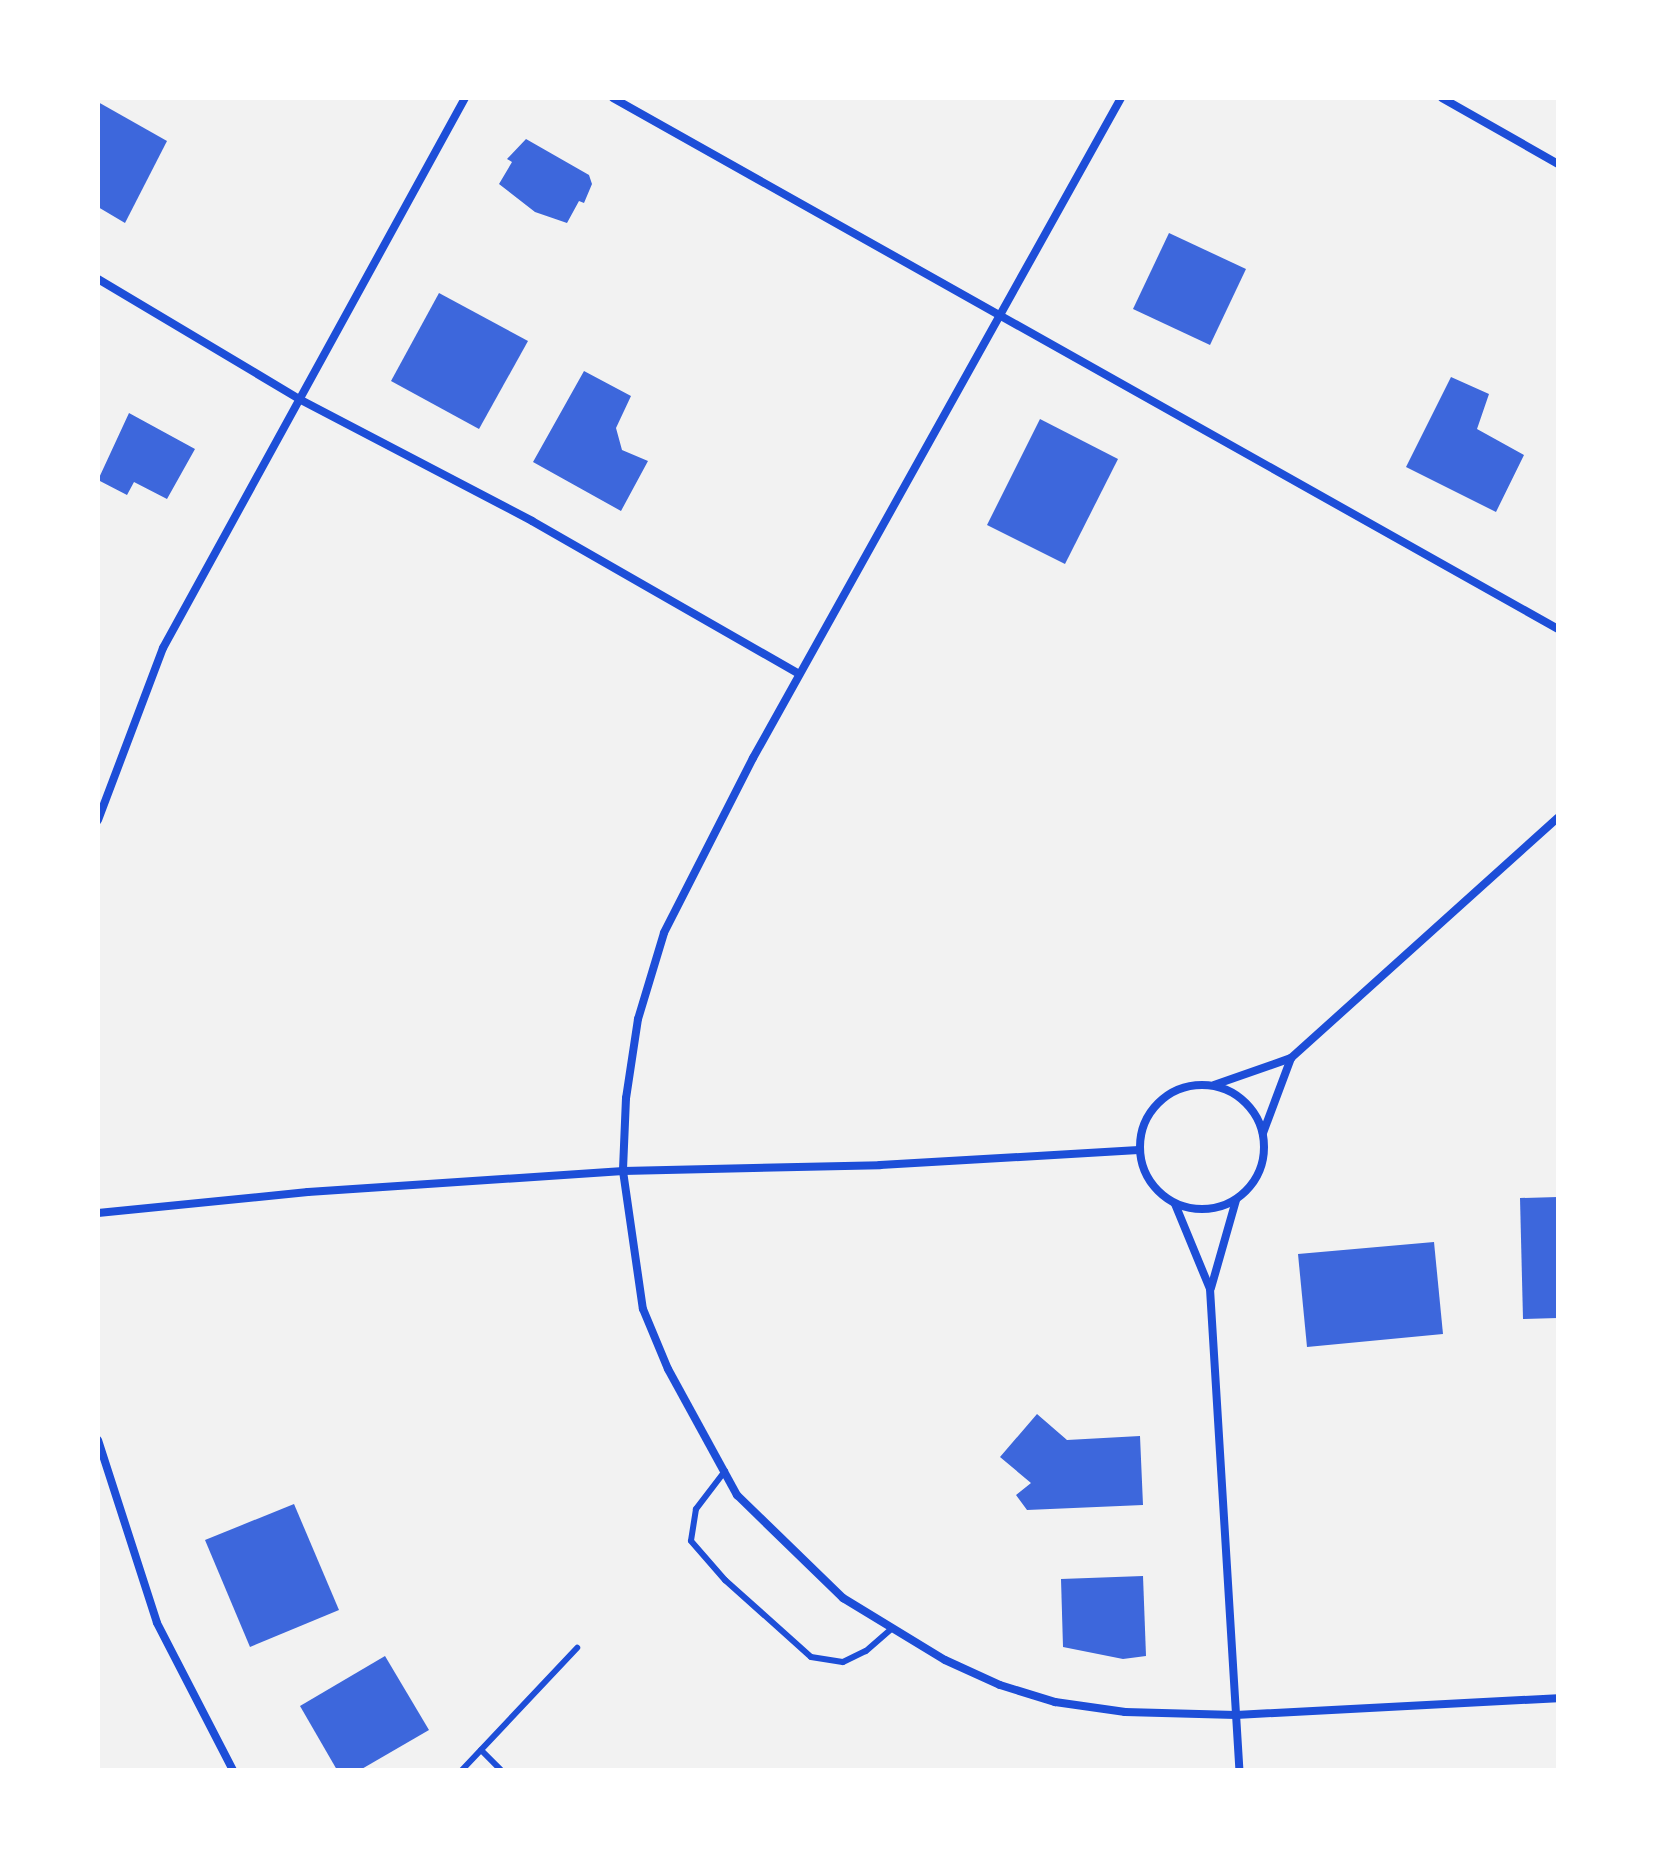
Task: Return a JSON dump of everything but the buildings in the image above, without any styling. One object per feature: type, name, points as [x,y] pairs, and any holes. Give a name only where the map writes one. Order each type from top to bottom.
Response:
[{"type":"street","points":[[98,820],[163,648],[465,98]]},
{"type":"street","points":[[613,98],[1558,629]]},
{"type":"street","points":[[1121,98],[1001,318],[799,674],[664,933],[638,1019],[626,1098],[623,1171],[643,1309],[668,1369],[737,1495],[809,1569],[892,1628],[945,1660],[1055,1702],[1125,1712],[1236,1715],[1558,1698]]},
{"type":"street","points":[[1442,98],[1558,164]]},
{"type":"street","points":[[98,279],[299,399],[532,521],[799,674]]},
{"type":"street","points":[[1239,1770],[1210,1289],[1175,1204],[1149,1182],[1139,1150],[1142,1128],[1153,1108],[1170,1093],[1214,1085],[1291,1058],[1558,818]]},
{"type":"street","points":[[1210,1289],[1236,1200],[1260,1171],[1263,1133],[1291,1058]]},
{"type":"street","points":[[1214,1085],[1236,1095],[1253,1111],[1263,1133]]},
{"type":"street","points":[[98,1213],[308,1192],[623,1171],[880,1165],[1139,1150]]},
{"type":"street","points":[[1175,1204],[1216,1209],[1236,1200]]},
{"type":"street","points":[[98,1440],[157,1623],[233,1770]]},
{"type":"lane","points":[[725,1471],[696,1509],[691,1541],[725,1580],[811,1657],[843,1662],[866,1651],[892,1628]]},
{"type":"lane","points":[[462,1770],[577,1648]]},
{"type":"lane","points":[[481,1750],[501,1770]]}]
